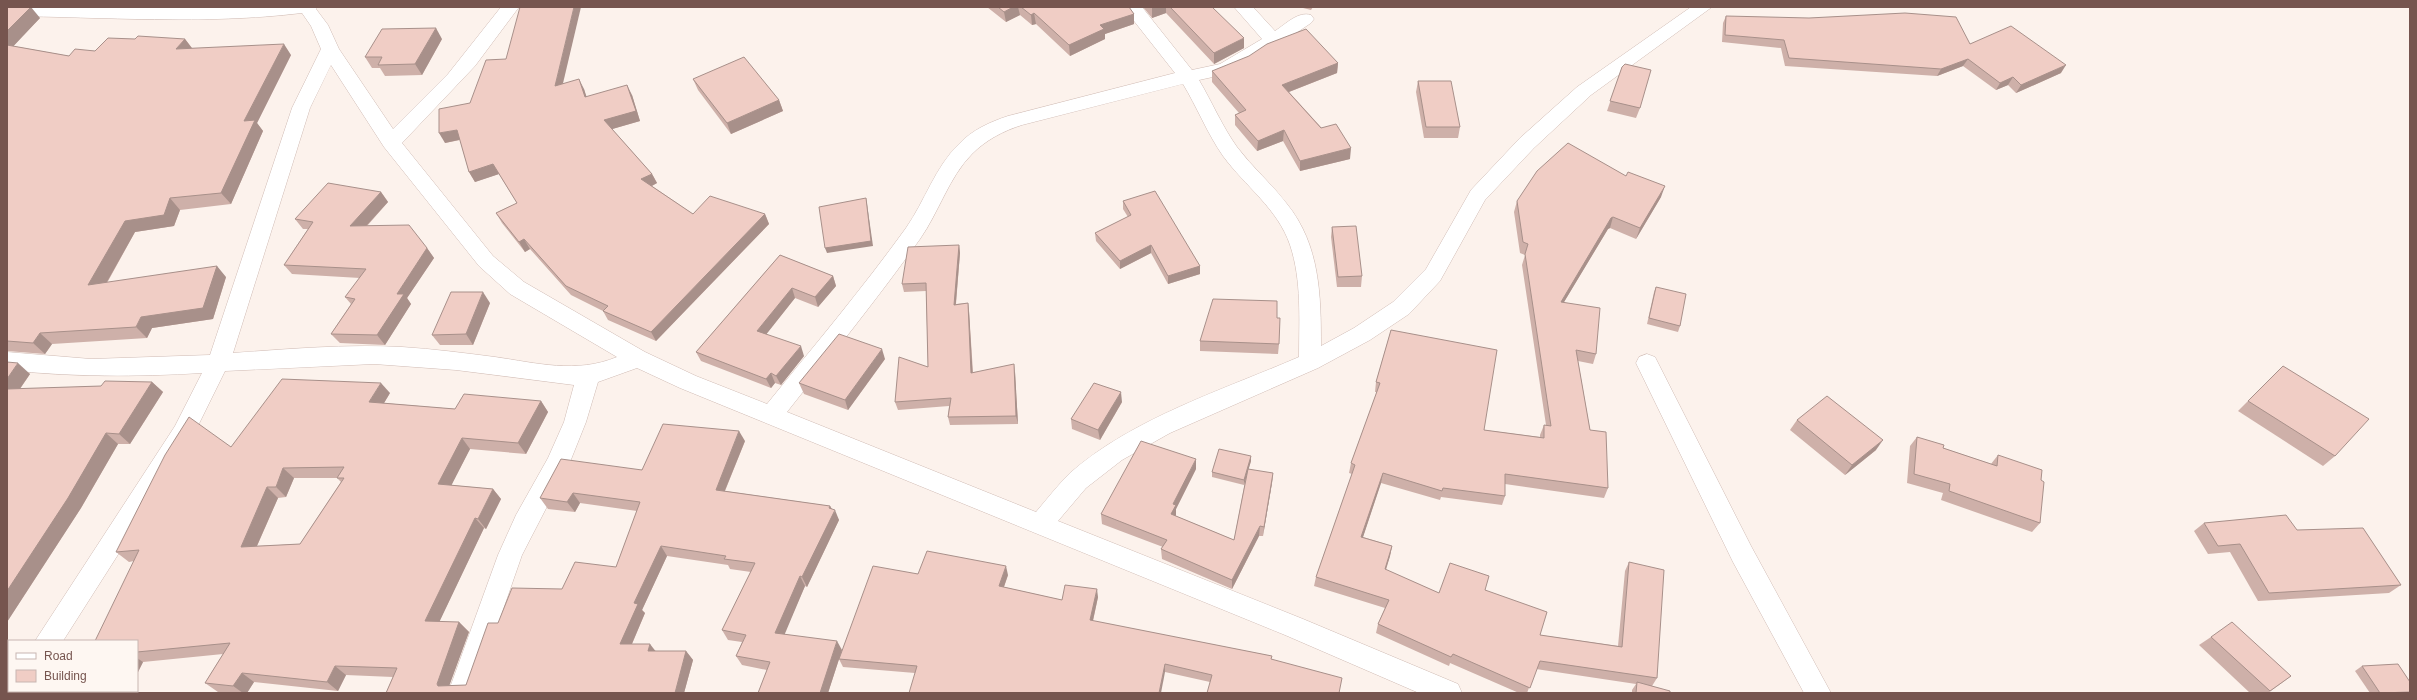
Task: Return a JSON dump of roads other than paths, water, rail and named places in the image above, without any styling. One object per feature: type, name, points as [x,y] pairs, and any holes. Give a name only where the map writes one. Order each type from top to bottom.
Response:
[{"type":"street","points":[[391,142],[459,75],[510,7]]},
{"type":"street","points":[[1132,7],[1187,76],[1228,149],[1281,211],[1294,230],[1304,257],[1308,290],[1310,362]]},
{"type":"street","points":[[1243,7],[1272,39]]},
{"type":"street","points":[[1039,525],[1078,481],[1114,453],[1162,426],[1310,362],[1362,334],[1401,308],[1434,275],[1478,195],[1527,143],[1584,91],[1704,7]]},
{"type":"street","points":[[7,10],[211,14],[307,8],[319,25],[330,49],[391,142],[486,261],[517,288],[560,316],[638,358],[688,382],[1294,627],[1449,693]]},
{"type":"street","points":[[771,416],[887,269],[915,230],[964,150],[981,136],[1002,124],[1187,76],[1225,69],[1242,61],[1272,39],[1305,19]]},
{"type":"street","points":[[49,640],[183,433],[219,361],[302,108],[330,49]]},
{"type":"street","points":[[7,361],[120,367],[347,355],[409,356],[566,377],[588,376],[607,372],[638,358]]},
{"type":"street","points":[[1647,363],[1742,554],[1818,693]]},
{"type":"street","points":[[461,693],[510,555],[558,462],[575,422],[588,376]]}]
